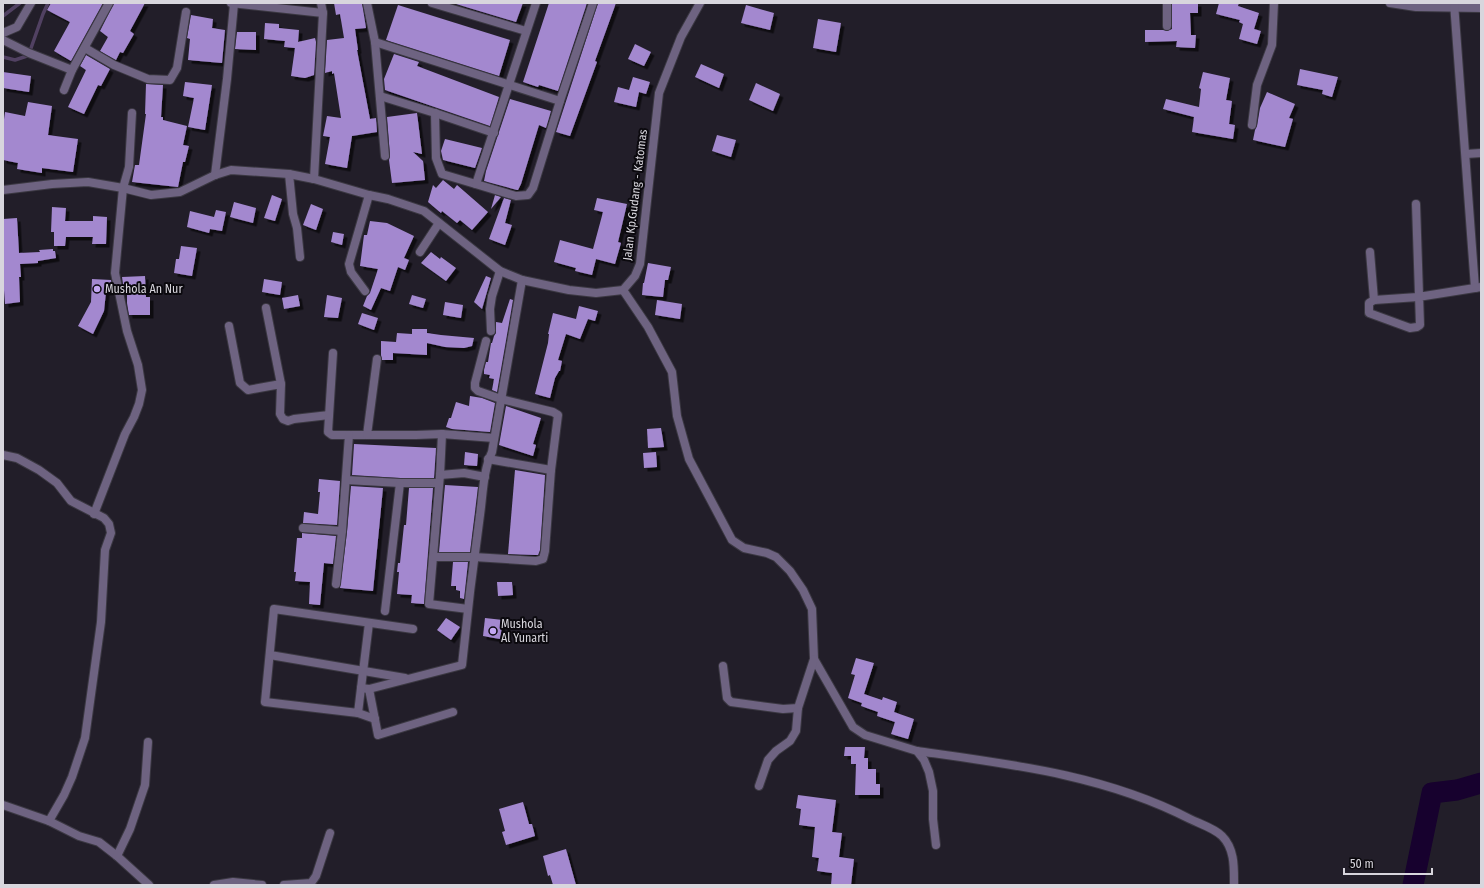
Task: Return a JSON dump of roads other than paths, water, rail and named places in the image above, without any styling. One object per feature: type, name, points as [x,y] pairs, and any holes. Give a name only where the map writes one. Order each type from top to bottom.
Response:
[{"type":"street","points":[[3,33],[17,27],[31,3]]},
{"type":"street","points":[[64,90],[72,70],[110,3]]},
{"type":"street","points":[[314,178],[323,13],[321,3]]},
{"type":"street","points":[[367,3],[375,42],[385,156]]},
{"type":"street","points":[[432,3],[526,31]]},
{"type":"street","points":[[476,184],[536,3]]},
{"type":"street","points":[[435,113],[436,158],[442,174],[516,196],[526,196],[530,193],[593,3]]},
{"type":"street","name":"Jalan Kp.Gudang - Katomas","points":[[623,290],[635,276],[640,264],[659,93],[681,37],[700,3]]},
{"type":"street","points":[[1167,3],[1167,26]]},
{"type":"street","points":[[1252,126],[1257,85],[1272,45],[1274,3]]},
{"type":"street","points":[[1390,3],[1416,7],[1455,5],[1481,8]]},
{"type":"street","points":[[215,175],[227,80],[232,4],[323,13]]},
{"type":"street","points":[[1416,204],[1418,298],[1420,325],[1410,328],[1369,313],[1369,303],[1374,300],[1418,298],[1478,287],[1455,5]]},
{"type":"street","points":[[85,48],[114,64],[148,79],[170,80],[176,68],[186,12]]},
{"type":"street","points":[[3,40],[29,53],[72,70]]},
{"type":"street","points":[[375,42],[560,101]]},
{"type":"street","points":[[380,96],[494,133]]},
{"type":"street","points":[[94,514],[125,434],[134,417],[142,390],[138,365],[128,331],[115,273],[123,188],[129,167],[132,112]]},
{"type":"street","points":[[1466,154],[1481,153]]},
{"type":"street","points":[[3,190],[52,184],[88,182],[152,195],[180,192],[215,175],[231,170],[289,174],[314,178],[424,211],[500,271],[522,280],[569,290],[596,293],[623,290],[648,327],[672,372],[677,416],[689,458],[732,540],[744,548],[767,553],[776,557],[790,571],[803,590],[812,609],[814,659],[798,708],[796,730],[790,741],[776,751],[768,760],[759,786]]},
{"type":"street","points":[[289,174],[293,214],[297,228],[300,257]]},
{"type":"street","points":[[365,291],[351,272],[349,264],[369,195]]},
{"type":"street","points":[[420,252],[439,223]]},
{"type":"street","points":[[1370,252],[1374,300]]},
{"type":"street","points":[[491,331],[490,309],[492,296],[500,271]]},
{"type":"street","points":[[365,688],[462,664],[485,477],[488,459],[492,452],[522,280]]},
{"type":"street","points":[[266,308],[281,384],[280,414],[283,419],[288,421],[329,415]]},
{"type":"street","points":[[229,326],[240,383],[248,390],[281,384]]},
{"type":"street","points":[[434,558],[474,557],[536,561],[543,559],[545,551],[551,470],[558,415],[553,412],[501,399],[478,391],[475,388],[476,378],[486,341]]},
{"type":"street","points":[[333,353],[328,432],[332,435],[442,434],[494,438]]},
{"type":"street","points":[[367,435],[377,359]]},
{"type":"street","points":[[442,434],[434,558],[429,604],[468,609]]},
{"type":"street","points":[[336,584],[342,531],[349,435]]},
{"type":"street","points":[[3,455],[17,458],[39,470],[56,483],[71,501],[104,518],[109,524],[111,533],[105,550],[101,622],[85,738],[72,777],[64,795],[49,821]]},
{"type":"street","points":[[488,459],[551,470]]},
{"type":"street","points":[[346,480],[400,483],[440,479],[464,473],[485,477]]},
{"type":"street","points":[[385,611],[400,483]]},
{"type":"street","points":[[303,528],[342,531]]},
{"type":"street","points":[[375,719],[358,713],[265,702],[274,609],[369,624],[414,629]]},
{"type":"street","points":[[369,624],[363,671],[365,688],[375,719],[378,735],[453,712]]},
{"type":"street","points":[[270,655],[410,678]]},
{"type":"street","points":[[814,659],[853,727],[865,735],[917,750],[1020,765],[1105,784],[1152,802],[1181,814],[1222,836],[1227,843],[1233,858],[1234,885]]},
{"type":"street","points":[[723,666],[727,698],[732,702],[783,709],[798,708]]},
{"type":"street","points":[[358,713],[365,688]]},
{"type":"street","points":[[117,856],[130,829],[144,785],[148,742]]},
{"type":"street","points":[[917,750],[924,760],[929,772],[933,791],[933,819],[936,845]]},
{"type":"street","points":[[3,805],[49,821],[79,836],[99,842],[149,885]]},
{"type":"street","points":[[284,885],[310,883],[316,876],[330,833]]},
{"type":"street","points":[[214,885],[233,882],[262,885]]},
{"type":"waterway","points":[[3,16],[20,3]]},
{"type":"waterway","points":[[30,51],[48,3]]},
{"type":"waterway","points":[[3,57],[15,60],[27,56]]},
{"type":"waterway","points":[[1413,885],[1432,793],[1457,790],[1481,783]]},
{"type":"place","name":"Mushola An Nur","points":[[97,289]]},
{"type":"place","name":"Mushola Al Yunarti","points":[[493,631]]}]
